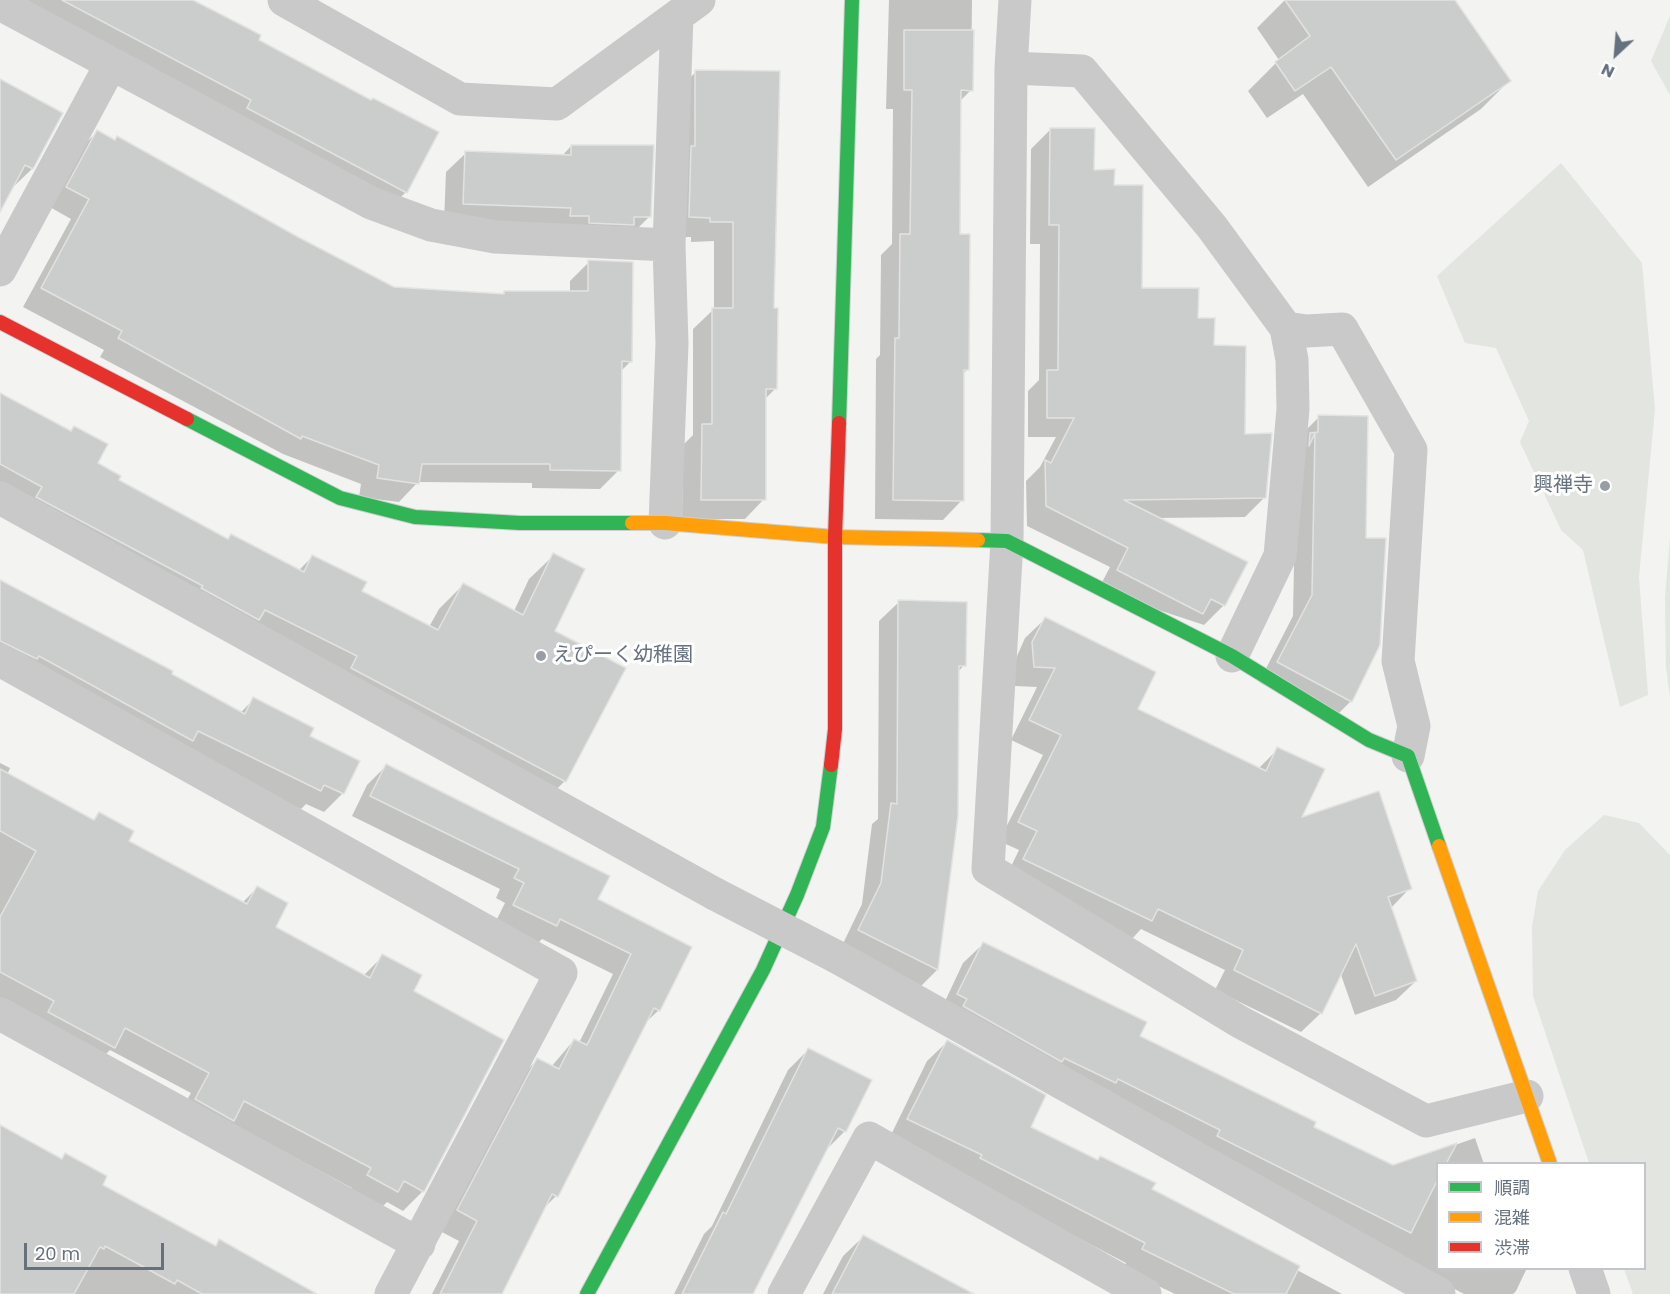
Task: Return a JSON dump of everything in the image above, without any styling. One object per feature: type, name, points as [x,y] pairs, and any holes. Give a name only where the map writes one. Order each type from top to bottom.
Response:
[{"type":"street","points":[[284,0],[460,99],[557,104],[688,8]]},
{"type":"street","points":[[587,1294],[763,970],[797,895],[823,827],[835,729],[836,537],[852,0]]},
{"type":"street","points":[[1015,0],[1011,68],[1007,541],[988,869],[1240,1022],[1426,1121],[1527,1096]]},
{"type":"street","points":[[0,4],[371,203],[431,225],[495,237],[669,244]]},
{"type":"street","points":[[665,523],[672,344],[669,244],[688,8]]},
{"type":"street","points":[[0,270],[111,64]]},
{"type":"street","points":[[1011,68],[1082,71],[1212,227],[1286,328],[1292,360],[1293,409],[1280,556],[1232,656]]},
{"type":"street","points":[[0,322],[340,498],[416,517],[520,523],[665,523],[836,537],[1007,541],[1232,656],[1370,740],[1408,756]]},
{"type":"street","points":[[1286,328],[1307,331],[1342,329],[1411,450],[1398,661],[1414,726],[1408,756],[1549,1162]]},
{"type":"street","points":[[0,498],[715,894],[835,956],[1439,1294]]},
{"type":"street","points":[[0,660],[561,973],[392,1294]]},
{"type":"street","points":[[0,1014],[419,1244]]},
{"type":"street","points":[[784,1294],[869,1138],[1144,1294]]},
{"type":"street","points":[[1585,1270],[1594,1294]]},
{"type":"shaded area","points":[[1670,16],[1670,95],[1651,61]]},
{"type":"shaded area","name":"興禅寺","points":[[1561,163],[1642,263],[1655,409],[1639,577],[1648,695],[1620,707],[1583,550],[1561,530],[1520,442],[1529,421],[1496,348],[1465,343],[1437,276]]},
{"type":"shaded area","points":[[1670,537],[1670,697],[1666,667],[1665,598]]},
{"type":"shaded area","points":[[1604,815],[1639,823],[1670,855],[1670,1294],[1633,1294],[1624,1270],[1646,1270],[1646,1162],[1589,1162],[1533,996],[1532,927],[1538,891],[1565,850]]},
{"type":"building","points":[[62,0],[193,0],[261,35],[259,40],[371,100],[373,98],[439,132],[407,193],[247,108],[251,100]]},
{"type":"building","points":[[1285,0],[1455,0],[1511,81],[1396,160],[1331,67],[1295,91],[1275,62],[1310,36]]},
{"type":"building","points":[[904,30],[974,30],[973,91],[961,90],[960,234],[970,234],[969,370],[964,370],[964,501],[893,500],[895,338],[899,338],[900,234],[910,234],[912,90],[904,90]]},
{"type":"building","points":[[695,70],[780,71],[774,308],[778,308],[777,389],[766,389],[766,500],[701,500],[702,424],[712,424],[712,308],[733,308],[733,222],[710,222],[710,218],[689,217],[691,146],[695,146]]},
{"type":"building","points":[[0,79],[63,113],[33,169],[25,165],[0,212]]},
{"type":"building","points":[[1050,128],[1095,128],[1094,170],[1115,169],[1114,185],[1143,185],[1142,288],[1199,288],[1198,318],[1215,318],[1214,345],[1246,346],[1245,434],[1272,433],[1266,498],[1124,500],[1248,562],[1225,606],[1211,599],[1203,614],[1117,570],[1128,548],[1046,506],[1045,460],[1051,463],[1074,418],[1047,418],[1047,370],[1058,370],[1059,225],[1049,225]]},
{"type":"building","points":[[97,130],[115,140],[117,136],[298,237],[394,287],[504,294],[504,291],[588,291],[588,260],[633,262],[632,362],[622,361],[621,471],[550,470],[550,464],[422,464],[419,484],[377,478],[379,465],[302,436],[301,439],[118,338],[122,331],[41,288],[89,199],[66,187]]},
{"type":"building","points":[[571,145],[654,145],[651,217],[634,217],[634,225],[589,223],[589,216],[570,216],[571,208],[463,204],[465,151],[571,155]]},
{"type":"building","points":[[0,393],[71,431],[74,426],[108,444],[98,463],[121,476],[119,480],[228,539],[231,534],[304,572],[312,555],[367,582],[362,591],[438,630],[463,583],[523,615],[553,553],[585,569],[555,631],[626,668],[566,782],[351,668],[357,656],[265,610],[259,620],[201,588],[203,586],[36,497],[42,487],[0,464]]},
{"type":"building","points":[[1318,415],[1368,416],[1366,538],[1386,538],[1380,645],[1352,702],[1277,662],[1312,595],[1315,433],[1309,446],[1310,433],[1318,432]]},
{"type":"building","points":[[0,580],[173,671],[172,674],[245,714],[253,697],[314,728],[310,736],[360,761],[344,794],[324,785],[321,791],[198,731],[193,741],[39,656],[37,659],[0,641]]},
{"type":"building","points":[[898,600],[967,602],[966,666],[959,666],[958,816],[938,970],[858,930],[881,883],[891,803],[897,804]]},
{"type":"building","points":[[1045,617],[1156,672],[1138,709],[1266,771],[1277,747],[1325,769],[1302,817],[1379,791],[1412,889],[1388,897],[1417,981],[1375,996],[1356,944],[1322,1014],[1234,970],[1243,950],[1158,909],[1152,921],[1023,859],[1037,831],[1018,822],[1061,735],[1029,720],[1055,668],[1034,667],[1032,642]]},
{"type":"building","points":[[386,764],[610,876],[598,899],[692,947],[660,1011],[654,1008],[558,1197],[552,1194],[502,1294],[440,1294],[477,1221],[457,1210],[537,1058],[559,1069],[574,1039],[587,1045],[631,954],[560,919],[557,926],[513,905],[524,883],[514,878],[519,869],[370,796]]},
{"type":"building","points":[[0,769],[94,820],[99,812],[134,831],[129,841],[247,904],[257,886],[288,903],[276,927],[370,978],[382,954],[422,975],[414,991],[504,1040],[424,1192],[404,1181],[398,1192],[367,1175],[371,1168],[244,1101],[234,1121],[195,1099],[209,1073],[125,1028],[115,1048],[48,1012],[54,1001],[0,972],[0,917],[36,851],[0,831]]},
{"type":"building","points":[[983,942],[1147,1022],[1140,1036],[1316,1122],[1314,1127],[1393,1165],[1457,1143],[1447,1162],[1436,1162],[1436,1183],[1411,1233],[1217,1136],[1220,1130],[1118,1079],[1116,1083],[1064,1058],[1062,1062],[963,1006],[967,999],[957,994]]},
{"type":"building","points":[[947,1040],[1046,1095],[1031,1127],[1098,1160],[1100,1156],[1156,1183],[1152,1189],[1300,1266],[1286,1294],[1234,1294],[1142,1249],[1145,1243],[980,1158],[982,1155],[907,1119]]},
{"type":"building","points":[[808,1048],[872,1080],[846,1132],[838,1128],[753,1294],[682,1294],[723,1212],[726,1214]]},
{"type":"building","points":[[0,1125],[62,1159],[65,1153],[107,1176],[103,1185],[216,1246],[219,1239],[317,1294],[202,1294],[177,1280],[175,1284],[105,1246],[104,1249],[100,1247],[74,1294],[0,1294]]},
{"type":"building","points":[[863,1235],[974,1294],[832,1294]]},
{"type":"traffic: fast","points":[[839,423],[852,0]]},
{"type":"traffic: fast","points":[[187,419],[340,498],[415,517],[520,523],[632,523]]},
{"type":"traffic: fast","points":[[978,540],[1007,541],[1232,656],[1369,740],[1408,756],[1439,846]]},
{"type":"traffic: fast","points":[[587,1294],[763,970],[797,895],[823,827],[831,765]]},
{"type":"traffic: slow","points":[[632,523],[665,523],[835,537],[978,540]]},
{"type":"traffic: slow","points":[[1439,846],[1549,1162]]},
{"type":"traffic: jam","points":[[0,322],[187,419]]},
{"type":"traffic: jam","points":[[831,765],[835,729],[835,537],[839,423]]},
{"type":"place","name":"興禅寺","points":[[1605,486]]},
{"type":"place","name":"えぴーく幼稚園","points":[[541,656]]}]
